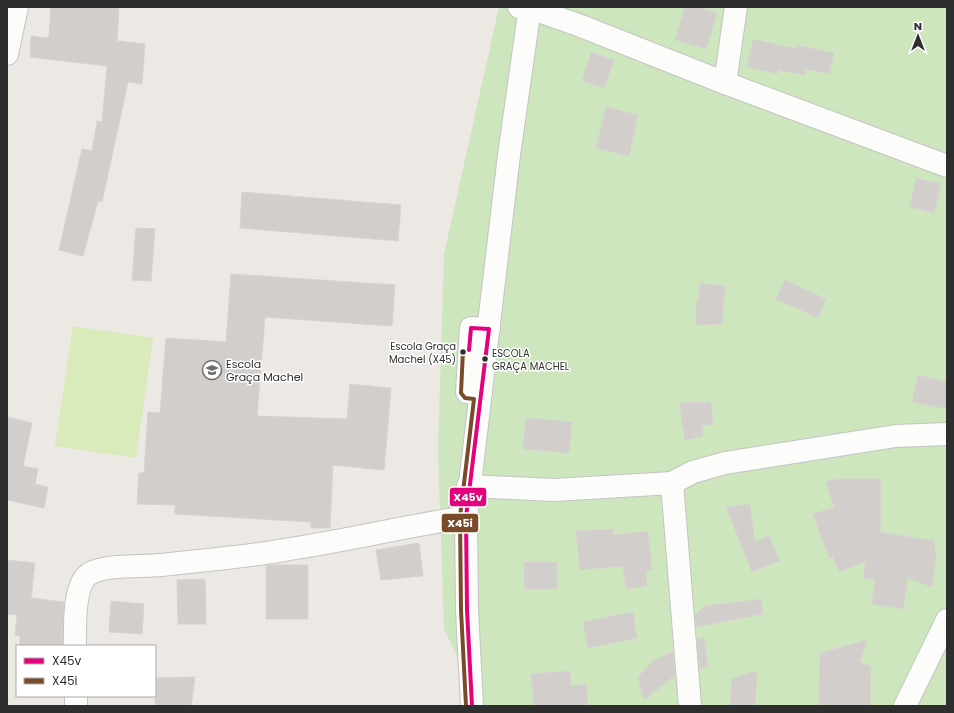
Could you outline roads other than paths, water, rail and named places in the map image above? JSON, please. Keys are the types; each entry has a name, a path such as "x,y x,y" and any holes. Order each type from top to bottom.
{"street":[{"path":"7,54 17,7"},
{"path":"472,706 467,610 466,517 468,486 489,329 526,7 581,26 725,83 947,166"},
{"path":"725,83 736,7"},
{"path":"468,486 554,490 672,483 694,472 725,463 896,436 947,434"},
{"path":"672,483 690,706"},
{"path":"75,645 74,625 80,585 89,574 112,567 152,566 290,550 401,527 466,517"},
{"path":"905,706 947,620"}],"place":[{"name":"Escola Graça Machel (X45)","path":"463,352"},
{"name":"ESCOLA GRAÇA MACHEL","path":"485,359"},
{"name":"Escola Graça Machel","path":"212,370"}]}
